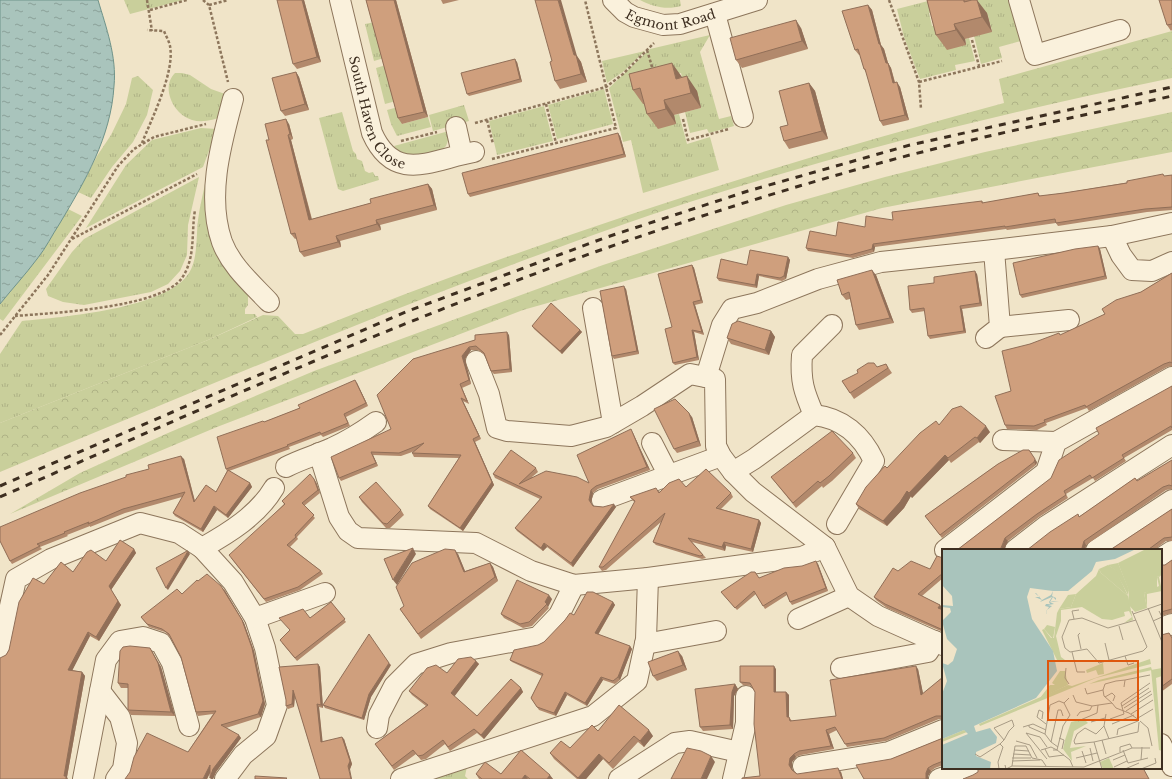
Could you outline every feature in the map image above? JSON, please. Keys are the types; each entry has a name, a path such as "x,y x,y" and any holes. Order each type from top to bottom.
{"street":[{"name":"South Haven Close","path":"340,0 372,133 378,146 391,159 404,164 425,164 468,153"},
{"name":"Egmont Road","path":"613,0 625,12 634,17 656,23 673,24 680,24 757,0"},
{"path":"1019,0 1035,54 1120,30"},
{"path":"715,14 737,123"},
{"path":"233,99 221,144 216,172 217,222 222,243 238,270 269,302"},
{"path":"456,127 468,153"},
{"path":"706,377 722,325 732,309 757,303 818,279 881,262 1112,236 1172,224"},
{"path":"1112,236 1121,255 1132,270 1152,271 1172,262"},
{"path":"994,250 993,332 1069,320"},
{"path":"593,308 613,423"},
{"path":"814,415 800,376 802,356 832,325"},
{"path":"476,361 489,394 497,428 507,431 571,436 606,427 642,406 690,374 715,379 716,446 721,456 733,472 753,492 825,546 849,596 878,616 939,643 928,652 841,668"},
{"path":"1003,440 1056,442 1172,377"},
{"path":"733,472 754,459 814,415 829,416 851,429 867,445 874,461 837,524"},
{"path":"286,467 360,434 376,422"},
{"path":"946,549 1046,472 1056,442"},
{"path":"652,443 669,476"},
{"path":"1016,549 1046,526 1172,445"},
{"path":"319,453 339,517 348,532 358,538 476,543 531,571 574,585 648,578 802,557 825,546"},
{"path":"602,500 721,456"},
{"path":"202,548 220,538 254,513 267,500 274,488"},
{"path":"1098,549 1172,500"},
{"path":"0,650 16,579 51,559 140,523 179,533 202,548 233,582 255,618 265,648 276,705 266,736 244,754 226,779"},
{"path":"1162,557 1172,551"},
{"path":"402,779 593,716 637,681 645,644 648,578"},
{"path":"377,728 379,715 394,686 416,664 451,653 538,637 559,615 574,585"},
{"path":"255,618 325,594"},
{"path":"798,619 849,596"},
{"path":"1162,628 1172,624"},
{"path":"645,644 716,631"},
{"path":"83,779 106,660 120,641 143,637 161,643 172,663 188,726"},
{"path":"100,691 120,717 127,743 123,769 116,779"},
{"path":"734,779 738,752 746,723 746,696"},
{"path":"803,766 889,752 942,730"},
{"path":"620,779 675,743 690,741 738,752"},
{"path":"939,779 968,769"}],"path":[{"path":"147,0 150,10 152,30"},
{"path":"150,10 187,0"},
{"path":"203,0 209,5 233,99"},
{"path":"209,5 228,0"},
{"path":"468,153 489,159 496,158 616,128 585,0"},
{"path":"889,0 919,82 921,109"},
{"path":"378,146 488,120 606,87 623,74 673,24"},
{"path":"142,144 162,92 169,69 170,46 164,31 147,30"},
{"path":"972,40 979,66"},
{"path":"647,50 654,73"},
{"path":"919,82 1002,61"},
{"path":"546,104 556,143"},
{"path":"683,119 688,140 737,123"},
{"path":"488,120 496,158"},
{"path":"0,335 48,275 118,166 134,149 154,137 210,123"},
{"path":"72,239 200,172"},
{"path":"14,316 94,309 161,294 181,279 188,265 193,247 192,223 196,203"}],"green space":[{"path":"124,0 183,0 130,14"},
{"path":"640,0 680,0 681,6 671,8 660,7"},
{"path":"932,0 958,5 929,13 932,26 940,24 966,44 965,39 969,38 975,61 955,65 956,70 920,79 904,37 897,9"},
{"path":"970,0 1010,0 1021,41 999,47 1002,58 981,64 974,36 992,31 987,13 974,16"},
{"path":"375,22 384,58 374,61 365,24"},
{"path":"1172,31 1172,78 1031,109 890,144 751,183 613,228 458,285 382,315 0,472 0,423 208,340 263,315 278,316 295,334 303,334 475,268 650,208 826,153 1004,103 999,79"},
{"path":"710,35 700,52 719,119 731,116 734,126 709,133 707,129 690,133 685,112 701,108 686,93 681,73 668,76 651,102 674,115 679,114 687,144 710,137 719,170 643,193 631,140 623,142 609,88 650,49"},
{"path":"645,51 624,71 607,83 602,61"},
{"path":"386,65 396,101 385,104 376,68"},
{"path":"175,73 190,75 211,89 225,94 227,99 223,116 212,120 200,121 192,120 180,113 171,100 169,93 171,79"},
{"path":"138,76 153,90 147,115 133,142 112,167 91,198 78,192 97,156 111,135 126,104 132,78"},
{"path":"604,89 613,124 557,139 548,105"},
{"path":"464,105 469,121 433,131 429,115"},
{"path":"544,106 553,141 497,155 489,121"},
{"path":"398,107 402,124 428,117 431,127 397,136 391,124 387,110"},
{"path":"342,112 353,151 356,154 357,159 362,161 365,171 369,173 373,172 375,176 378,176 379,180 343,191 338,189 319,118"},
{"path":"1172,112 1172,152 882,208 523,310 217,427 10,514 80,473 168,433 314,371 603,265 786,205 885,177 985,152"},
{"path":"201,128 217,129 203,167 86,228 126,165 152,140"},
{"path":"449,131 449,138 446,146 442,150 428,154 412,155 398,150 394,146"},
{"path":"207,175 211,219 248,296 248,305 245,309 245,314 255,314 257,317 208,340 0,423 0,354 22,321 86,314 137,303 159,295 177,285 189,273 194,261 197,226"},
{"path":"199,177 188,225 187,255 180,271 168,284 151,292 84,305 63,302 48,296 46,289 72,252 84,239"},
{"path":"68,209 82,216 3,321 0,319 0,304 38,258"},
{"path":"468,762 465,776 468,779 416,779"}],"water":[{"path":"0,0 98,0 110,42 115,75 112,105 108,123 87,175 43,250 28,271 0,304"}],"building":[{"path":"277,0 302,0 317,57 293,64"},
{"path":"366,0 394,0 424,112 398,118"},
{"path":"535,0 558,0 581,74 555,81 550,62 552,61"},
{"path":"927,0 964,0 964,2 977,0 982,17 954,24 956,30 936,35"},
{"path":"1159,0 1172,0 1172,24 1167,25"},
{"path":"868,5 879,44 886,63 888,63 893,83 897,82 905,115 880,121 865,69 858,49 855,50 842,11"},
{"path":"796,20 802,41 736,60 730,38"},
{"path":"515,59 520,79 467,94 461,73"},
{"path":"672,63 676,79 687,76 691,93 664,100 666,109 647,114 640,88 633,90 629,74"},
{"path":"296,72 305,104 281,111 272,78"},
{"path":"809,83 822,131 784,141 780,127 788,125 779,91"},
{"path":"286,119 290,134 288,135 309,220 371,203 370,199 428,184 434,205 376,220 377,224 336,236 338,242 300,252 295,233 291,234 266,140 269,140 265,124"},
{"path":"618,133 624,154 468,194 462,173"},
{"path":"1163,174 1164,176 1172,175 1172,207 1145,209 1056,223 1055,219 873,244 872,249 850,255 806,248 810,231 836,236 838,222 865,227 866,216 893,220 892,212 982,201 982,203 1038,193 1039,196 1064,193 1127,183 1127,181"},
{"path":"1098,246 1105,276 1020,295 1013,263 1075,249"},
{"path":"750,250 788,257 784,276 780,278 757,274 755,285 717,278 721,259 747,265"},
{"path":"692,265 701,300 693,302 702,332 692,330 697,357 673,363 665,329 672,327 658,274"},
{"path":"872,270 890,318 856,325 849,292 842,295 837,280"},
{"path":"975,271 980,303 960,306 964,331 928,336 924,308 910,310 908,286 934,283 934,277"},
{"path":"1172,273 1172,363 1170,362 1164,364 1086,407 1085,405 1044,420 1045,422 1034,426 1005,425 995,396 1011,391 1002,351 1030,344 1059,333 1060,335 1105,314 1102,309 1116,300 1141,292"},
{"path":"624,286 637,351 612,356 600,291"},
{"path":"551,303 580,330 560,351 532,326"},
{"path":"738,321 771,331 765,350 727,338 732,324"},
{"path":"507,332 510,369 491,371 484,353 476,346 469,347 462,356 469,380 460,384 467,401 461,398 479,436 473,439 492,482 460,528 428,506 461,455 412,453 424,443 399,453 371,452 376,463 339,478 331,457 391,429 377,395 413,359 475,340 475,335"},
{"path":"868,363 874,363 877,367 886,364 888,368 850,393 842,381 858,373 857,370"},
{"path":"355,380 366,403 344,414 348,423 321,434 320,432 287,445 288,446 226,469 217,437 263,421 264,422 300,408 298,405"},
{"path":"1172,386 1172,428 1171,426 1122,455 1124,458 1092,478 1090,475 1064,491 1066,495 1005,538 1002,549 958,549 1051,478 1059,460 1099,434 1096,428"},
{"path":"675,399 689,413 698,441 674,449 654,409"},
{"path":"961,406 986,426 977,438 975,437 948,458 945,455 909,493 907,491 900,502 883,521 856,504 866,487 885,466 887,468 920,433 936,421 939,425 952,409"},
{"path":"631,429 647,467 596,486 591,490 589,500 593,506 603,507 614,504 571,563 544,543 541,548 515,528 542,497 493,474 511,450 536,468 519,484 546,471 577,477 589,483 577,455"},
{"path":"832,431 853,453 829,476 820,483 818,481 793,503 771,477"},
{"path":"1023,450 1029,450 1035,459 1034,462 940,535 925,516 998,464"},
{"path":"181,456 194,502 206,485 216,492 228,470 250,483 226,515 214,506 201,529 173,513 185,492 123,509 88,524 89,522 37,544 40,546 10,561 0,541 0,527 80,493 126,477 126,475 149,469 148,465"},
{"path":"1172,460 1172,486 1169,485 1163,487 1084,541 1082,549 1028,549 1050,532 1078,514 1079,517 1135,478 1137,481"},
{"path":"706,469 731,493 716,508 759,520 751,549 724,542 722,547 688,538 703,555 700,556 653,542 665,513 603,567 599,567 635,501 630,497 656,488 659,493 669,483 679,479 686,487"},
{"path":"310,474 314,479 318,490 302,503 314,515 295,535 296,537 287,545 321,571 298,587 264,599 229,555 285,504 282,501"},
{"path":"376,482 401,510 387,524 383,523 359,497"},
{"path":"1172,509 1172,537 1164,538 1149,549 1112,549"},
{"path":"120,540 134,549 109,586 118,601 96,637 88,632 68,670 82,672 64,776 66,776 66,779 0,779 0,658 6,655 9,650 19,602 33,578 44,584 61,562 73,572 87,552 91,550 106,561"},
{"path":"413,548 393,580 384,559"},
{"path":"445,549 455,550 464,572 490,563 495,577 418,634 400,609 404,606 396,587 412,563"},
{"path":"188,551 166,588 156,568"},
{"path":"937,556 942,558 942,574 918,594 940,605 938,608 942,610 942,630 885,604 874,597 893,568 898,571 911,561 930,569"},
{"path":"1172,560 1172,609 1162,612 1162,565 1165,565"},
{"path":"816,561 826,588 790,602 786,592 763,606 754,591 735,608 721,592 751,572 755,572 759,578 784,568 802,566"},
{"path":"207,574 221,586 242,620 252,648 263,701 258,714 221,725 239,735 213,769 210,778 210,765 203,779 125,779 130,772 134,757 147,733 188,752 216,711 196,712 181,657 169,634 162,629 147,624 141,617 177,589 182,594 197,580 198,581"},
{"path":"517,580 549,595 545,602 547,604 529,622 520,624 501,614"},
{"path":"587,592 593,592 613,602 595,633 630,646 618,677 613,681 601,677 585,703 565,692 554,713 537,707 531,698 543,674 510,660 514,650 538,645 544,642 570,613 574,615"},
{"path":"331,602 345,619 295,658 280,640 290,630 279,618 303,609 310,618"},
{"path":"1169,633 1172,638 1172,679 1162,686 1162,635"},
{"path":"369,634 389,663 369,694 362,718 323,705"},
{"path":"130,646 150,648 158,663 171,712 128,710 128,684 118,683 120,651 123,647"},
{"path":"678,651 683,665 653,676 648,662"},
{"path":"471,657 476,661 451,693 477,716 511,679 521,688 481,735 474,729 448,747 443,740 423,755 418,756 413,750 392,766 375,744 428,705 409,691 427,668 436,665 447,673 458,659"},
{"path":"318,664 321,705 317,704 321,742 342,737 350,761 348,766 351,779 320,779 293,690 292,704 286,706 279,667"},
{"path":"740,666 774,666 774,692 786,692 787,717 789,717 790,721 836,716 830,680 916,666 921,695 942,678 942,716 936,716 884,738 845,744 835,727 826,730 831,746 799,751 790,758 789,765 797,774 838,768 842,779 742,779 760,776 754,724 755,692 750,683 740,682"},
{"path":"735,684 732,692 730,725 700,727 695,689"},
{"path":"619,705 649,730 640,741 634,736 609,763 599,754 578,778 550,753 561,741 570,748 592,725 598,731"},
{"path":"942,738 942,761 928,768 926,779 864,779 856,765 891,759"},
{"path":"687,748 701,751 711,756 701,779 671,779"},
{"path":"521,750 550,775 547,779 530,779 525,775 522,779 482,779 476,774 485,762 501,774"},
{"path":"978,769 1144,769 1149,779 963,779 978,772"},
{"path":"255,776 287,778 255,779"}],"railway":[{"path":"0,486 408,311 607,237 748,191 910,145 1172,87"},
{"path":"0,497 326,356 409,322 575,259 659,230 847,172 910,155 1172,96"}]}
